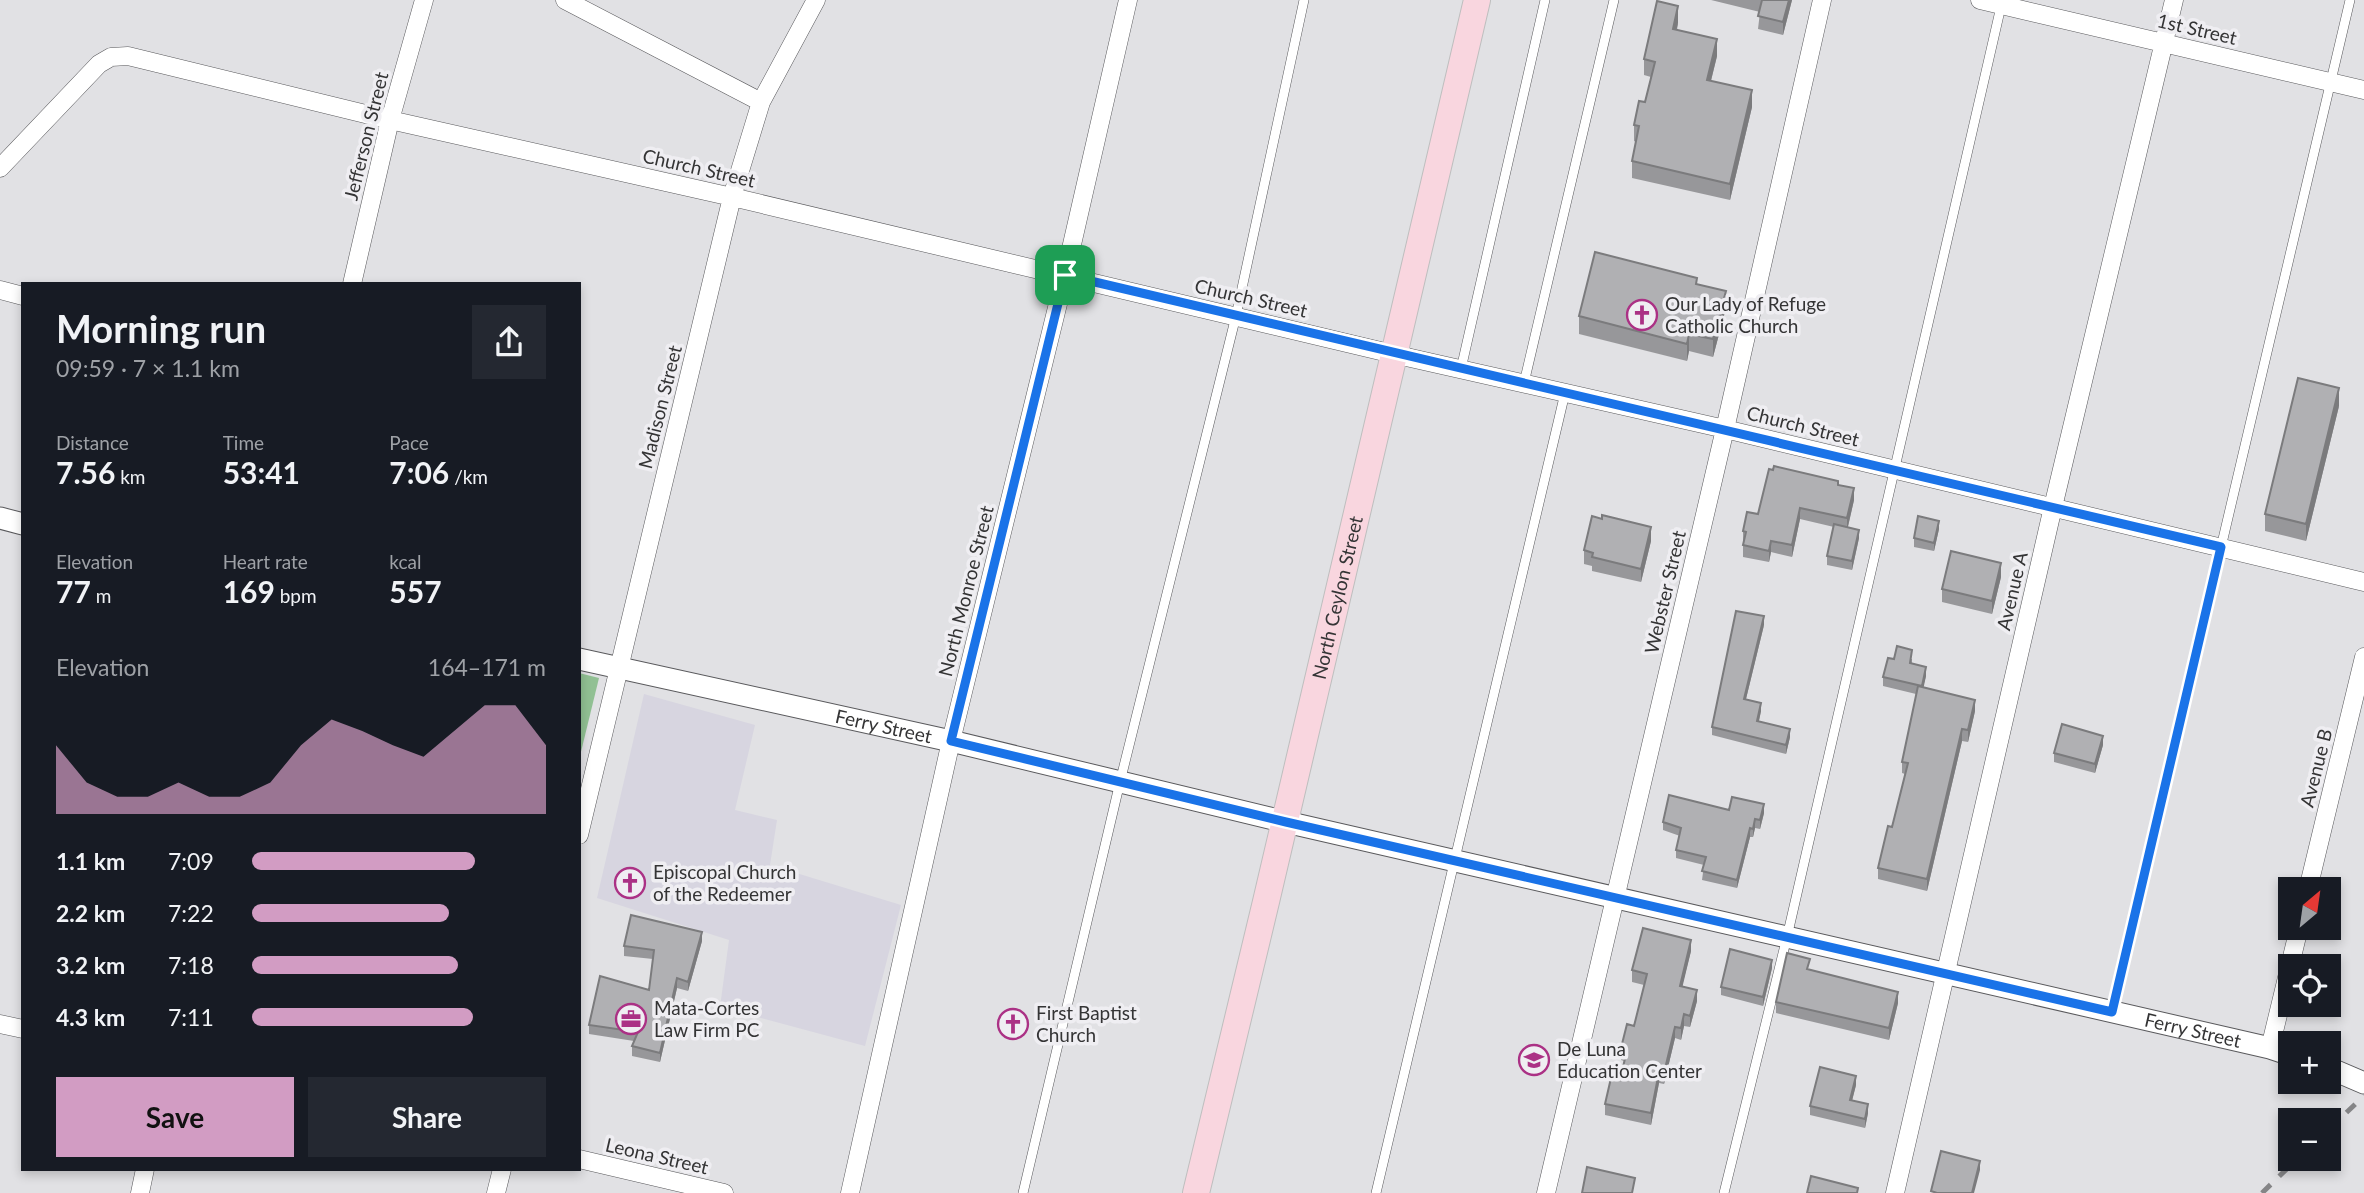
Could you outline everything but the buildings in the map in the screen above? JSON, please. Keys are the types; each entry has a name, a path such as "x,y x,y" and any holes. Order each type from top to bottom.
{"main road":[{"name":"North Ceylon Street","path":"1196,1193 1286,822 1477,0"}],"street":[{"name":"Jefferson Street","path":"352,282 390,120 424,0"},
{"path":"565,0 761,102"},
{"name":"Madison Street","path":"581,826 733,197 761,102 816,0"},
{"name":"North Monroe Street","path":"850,1193 951,741 1065,275 1128,0"},
{"name":"Webster Street","path":"1546,1193 1725,429 1822,0"},
{"name":"1st Street","path":"1980,0 2364,90"},
{"name":"Avenue A","path":"1895,1193 2053,507 2174,0"},
{"name":"Church Street","path":"0,168 99,64 111,57 128,56 390,120 733,197 1393,354 1725,429 2364,582"},
{"path":"0,290 21,295"},
{"path":"0,518 21,523"},
{"name":"Avenue B","path":"2311,877 2364,657"},
{"name":"Ferry Street","path":"581,659 951,741 1286,822 2278,1051"},
{"path":"2270,1048 2296,940"},
{"path":"0,1024 21,1029"},
{"path":"2341,1073 2364,1083"},
{"name":"Leona Street","path":"581,1159 724,1193"},
{"path":"140,1193 145,1171"},
{"path":"496,1193 502,1171"}],"lane":[{"path":"1023,1193 1120,782 1236,316 1304,0"},
{"path":"1461,369 1545,0"},
{"path":"1524,383 1614,0"},
{"path":"2112,1012 2350,0"},
{"path":"1724,1193 1787,937 2002,3"},
{"path":"1376,1193 1565,393"}],"shaded area":[{"path":"644,694 755,725 735,810 777,820 770,865 901,905 865,1046 720,1007 729,940 597,898"}],"green space":[{"path":"581,674 599,678 581,752"}],"railway":[{"path":"2341,1118 2364,1096"},
{"path":"2262,1193 2285,1171"}],"place":[{"name":"Our Lady of Refuge Catholic Church","path":"1642,315"},
{"name":"Episcopal Church of the Redeemer","path":"630,883"},
{"name":"Mata-Cortes Law Firm PC","path":"631,1019"},
{"name":"First Baptist Church","path":"1013,1024"},
{"name":"De Luna Education Center","path":"1534,1060"}],"route":[{"path":"1065,275 2221,547 2112,1012 1286,822 951,741 1065,275"}]}
